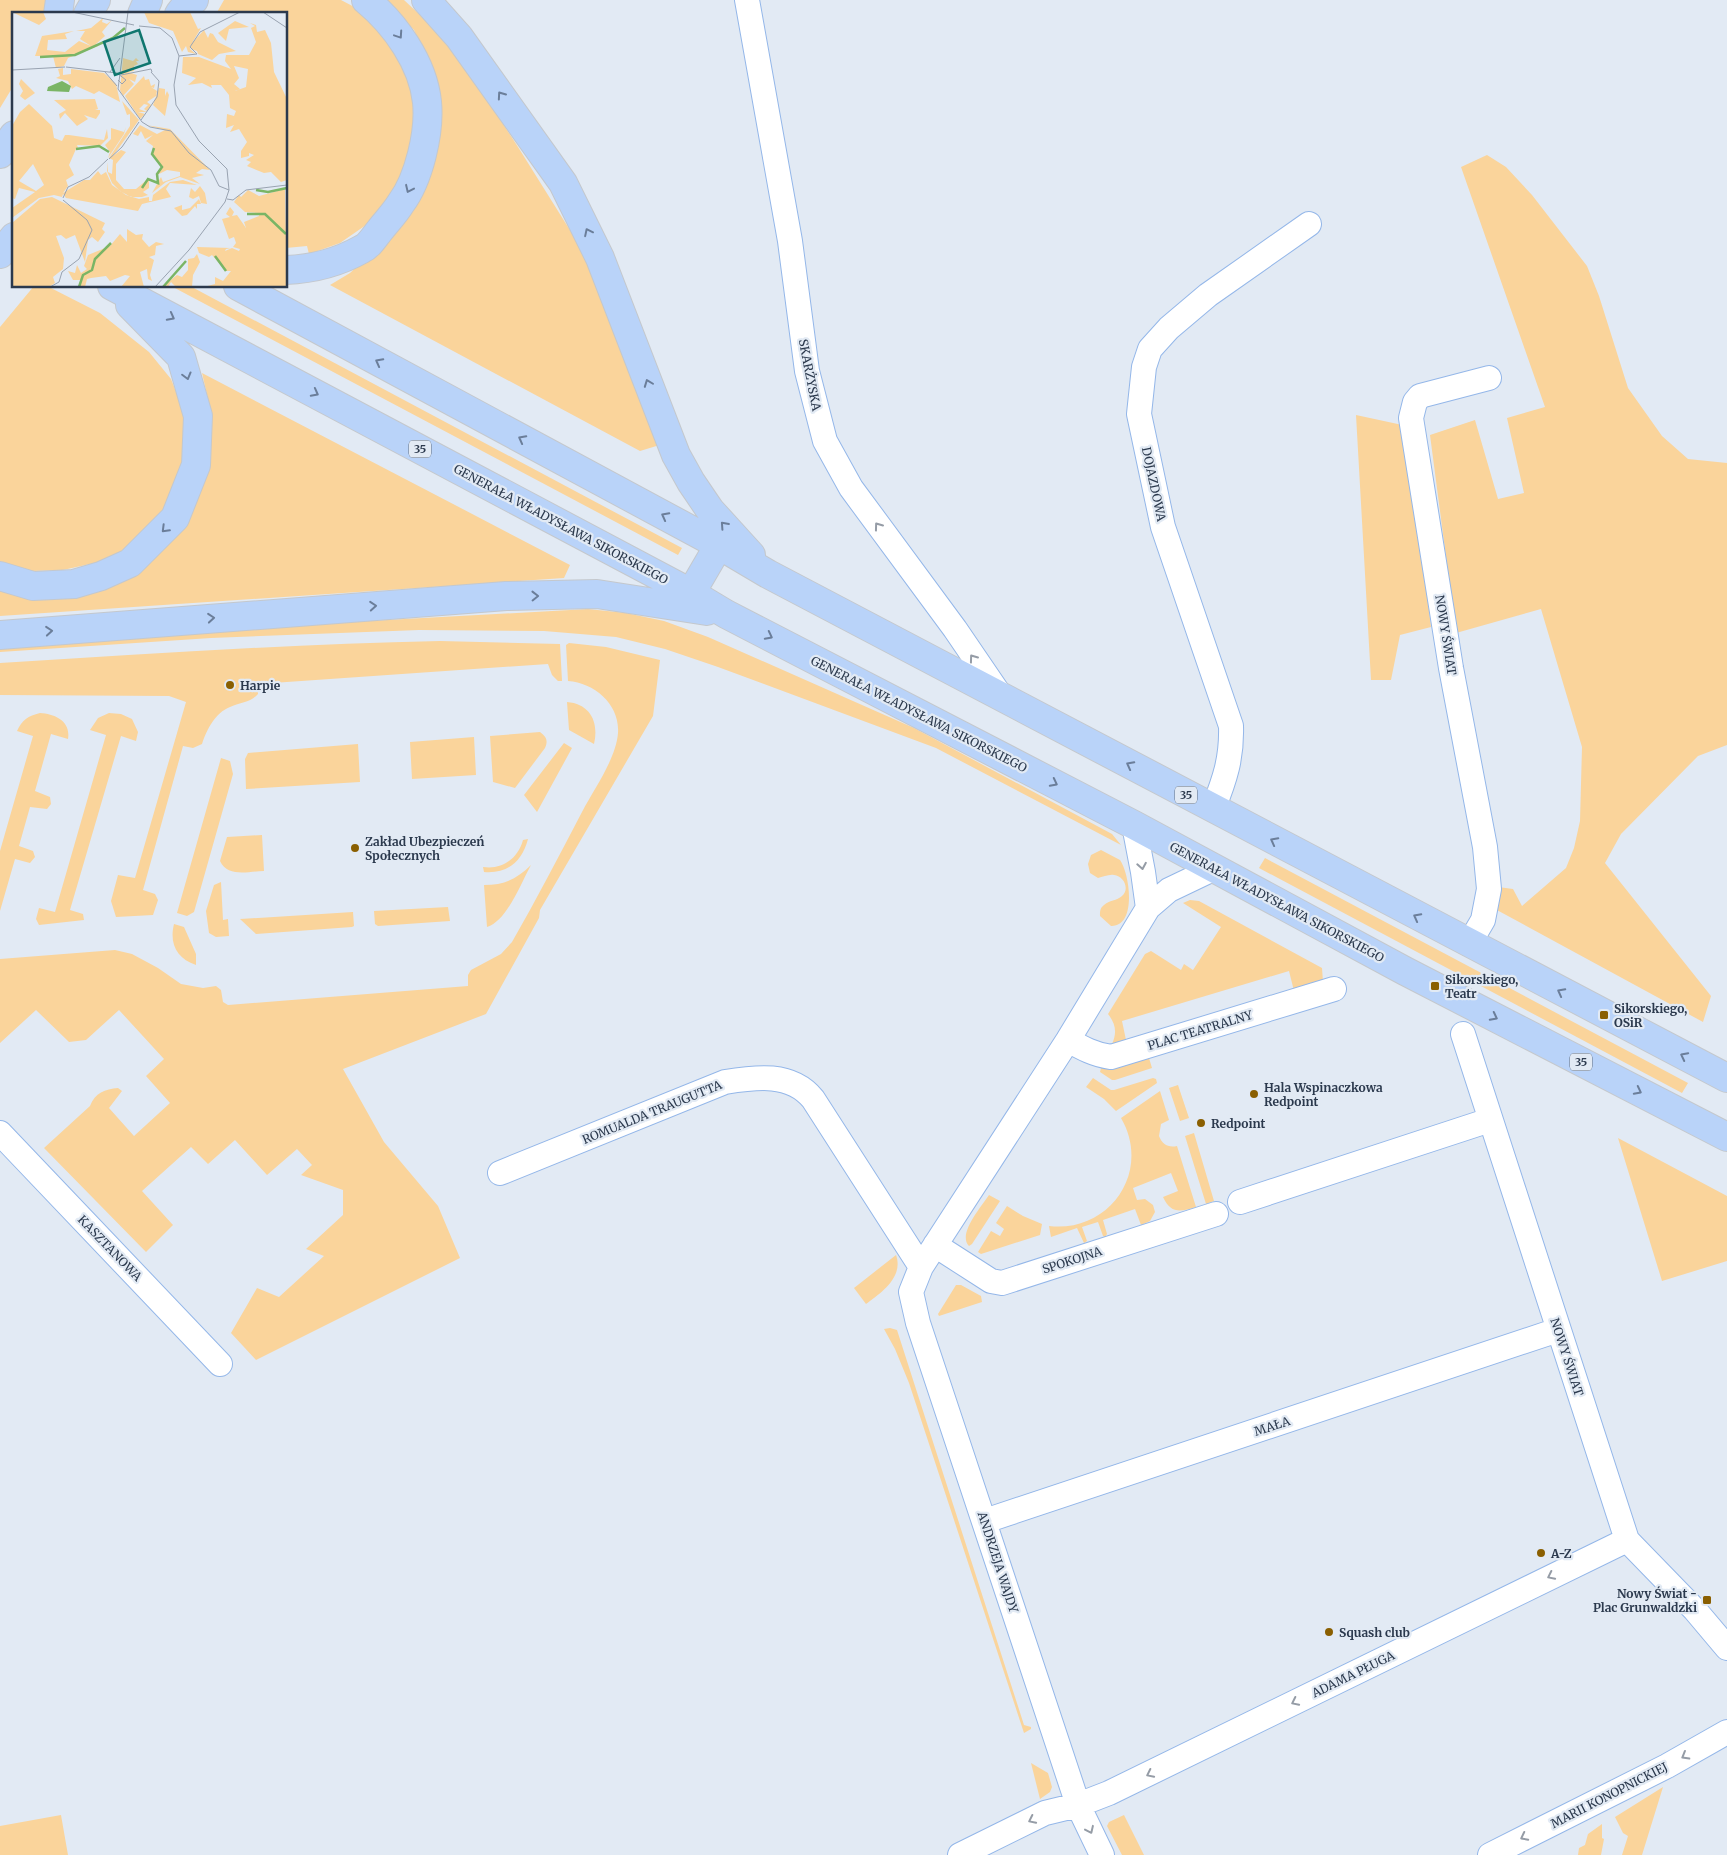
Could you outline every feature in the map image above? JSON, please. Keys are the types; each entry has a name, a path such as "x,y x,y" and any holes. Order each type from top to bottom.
{"main road":[{"path":"89,12 96,0"},
{"path":"143,12 148,0"},
{"path":"181,12 186,5 194,0"},
{"path":"288,270 307,269 325,265 364,249 402,202 415,175 423,148 427,102 423,84 406,44 392,24 366,0"},
{"path":"426,0 459,37 563,183 600,258 676,455 710,510 768,574"},
{"path":"0,154 12,138"},
{"path":"0,159 12,166"},
{"path":"0,226 12,234"},
{"path":"0,254 12,238"},
{"path":"0,576 33,586 74,584 101,576 130,563 175,518 196,464 198,416 182,357 114,288"},
{"name":"GENERAŁA WŁADYSŁAWA SIKORSKIEGO","path":"116,288 726,614 1134,825 1405,971 1727,1137"},
{"name":"35","path":"242,288 719,545 768,574 1727,1078"},
{"path":"691,594 719,545"},
{"path":"0,635 506,596 597,594 726,614"}],"street":[{"name":"SKARŻYSKA","path":"747,0 790,241 807,371 825,441 851,488 955,629 1002,698"},
{"name":"DOJAZDOWA","path":"1213,809 1224,783 1232,749 1230,726 1163,527 1139,414 1144,367 1150,350 1169,328 1208,295 1309,224"},
{"name":"NOWY ŚWIAT","path":"1470,944 1483,920 1489,888 1485,846 1452,668 1411,418 1415,402 1420,396 1489,378"},
{"path":"1134,825 1148,908"},
{"path":"921,1267 1068,1040 1148,908 1170,890 1215,868"},
{"name":"PLAC TEATRALNY","path":"1068,1040 1094,1054 1111,1057 1334,989"},
{"name":"NOWY ŚWIAT","path":"1463,1034 1627,1540 1695,1610 1727,1648"},
{"name":"ROMUALDA TRAUGUTTA","path":"500,1173 725,1082 753,1078 782,1080 807,1091 814,1099 921,1267"},
{"path":"1240,1202 1490,1120"},
{"name":"KASZTANOWA","path":"0,1133 220,1364"},
{"name":"SPOKOJNA","path":"936,1244 991,1281 1002,1283 1216,1214"},
{"name":"ANDRZEJA WAJDY","path":"921,1267 911,1292 918,1323 1078,1805 1102,1855"},
{"name":"MAŁA","path":"985,1522 1558,1330"},
{"name":"ADAMA PŁUGA","path":"960,1855 1045,1813 1078,1805 1109,1793 1627,1540"},
{"name":"MARII KONOPNICKIEJ","path":"1490,1855 1667,1766 1727,1732"}],"shaded area":[{"path":"0,0 50,0 47,12 12,12 12,88 0,108"},
{"path":"224,0 341,0 360,10 399,54 410,82 415,116 414,149 389,202 366,225 340,243 309,254 307,246 288,248 288,12 217,12"},
{"path":"384,0 404,0 452,45 518,147 588,259 663,444 640,451 330,285 350,273 403,224 425,188 438,150 441,105 431,68 414,30"},
{"path":"1487,155 1506,167 1532,195 1587,266 1599,296 1628,388 1662,436 1688,459 1727,463 1727,745 1698,756 1621,834 1605,863 1711,996 1703,1022 1495,909 1498,887 1513,889 1522,906 1566,868 1574,848 1580,821 1582,747 1541,609 1456,633 1430,435 1475,420 1498,499 1524,493 1507,418 1545,407 1461,167"},
{"path":"32,288 51,288 100,313 149,352 171,379 186,417 188,451 171,503 127,550 99,562 63,570 31,571 0,561 0,327"},
{"path":"175,288 194,288 682,548 678,555"},
{"path":"202,373 570,565 564,578 0,616 0,588 21,593 180,530 197,500 207,469 212,435 208,399"},
{"path":"1356,415 1407,426 1431,627 1400,635 1391,680 1371,680"},
{"path":"588,609 626,613 664,621 708,637 914,728 1112,834 1121,845 936,748 718,667 665,649 616,637 544,631 419,630 211,638 0,652 0,643"},
{"path":"440,641 560,644 562,681 558,681 552,675 548,664 258,684 258,694 255,697 249,701 234,705 216,717 209,727 202,744 193,748 183,746 143,890 155,894 158,900 153,915 116,917 111,901 118,875 135,878 186,702 169,696 0,695 0,663 275,647"},
{"path":"569,643 606,647 660,660 653,716 540,910 539,918 486,1014 343,1069 384,1142 438,1206 460,1258 256,1360 231,1333 257,1288 279,1297 324,1256 306,1249 343,1215 343,1190 301,1175 312,1165 297,1149 267,1175 235,1140 208,1164 191,1147 142,1191 173,1225 146,1252 44,1148 90,1106 98,1095 118,1088 122,1091 109,1108 134,1136 170,1103 146,1076 164,1059 119,1010 86,1040 69,1042 36,1010 0,1043 0,959 115,950 132,954 158,968 181,984 203,988 216,986 221,990 223,1002 228,1005 468,986 468,975 471,970 501,954 512,942 604,774 616,743 618,723 615,713 604,697 587,686 568,681 566,645"},
{"path":"567,702 582,706 591,716 595,729 594,744 569,730"},
{"path":"40,713 51,715 61,720 67,727 68,739 51,734 35,791 50,797 51,804 47,809 30,807 19,846 33,851 35,857 30,863 15,859 0,911 0,851 33,736 17,731 26,719"},
{"path":"109,713 121,714 132,719 138,732 136,741 121,736 70,910 83,914 84,920 39,925 36,919 39,908 55,912 106,735 90,730 98,718"},
{"path":"540,732 546,739 545,748 515,788 493,782 490,736"},
{"path":"474,737 476,775 412,779 410,742"},
{"path":"564,743 572,748 537,812 524,795"},
{"path":"358,744 360,782 246,789 245,759 248,753"},
{"path":"221,758 230,761 233,774 194,912 187,916 177,913"},
{"path":"262,835 264,871 233,872 228,870 220,861 227,837"},
{"path":"528,839 522,854 512,865 500,871 484,872 483,867 497,867 509,861 521,846 523,840"},
{"path":"1101,850 1120,860 1124,867 1128,887 1129,899 1125,918 1119,924 1111,926 1100,916 1100,910 1106,903 1122,896 1126,887 1123,880 1118,876 1110,875 1098,878 1090,873 1088,864 1091,855"},
{"path":"1265,858 1688,1083 1682,1093 1259,868"},
{"path":"531,865 507,909 501,917 487,927 484,885 498,884 510,880 521,874"},
{"path":"221,882 223,920 228,919 229,936 216,937 209,933 206,911 214,885"},
{"path":"1190,900 1199,901 1322,968 1323,982 1294,991 1289,971 1122,1021 1126,1040 1112,1044 1115,1029 1113,1021 1108,1014 1145,954 1151,951 1181,970 1184,964 1193,970 1221,927 1183,903"},
{"path":"448,907 450,921 378,926 375,924 374,911"},
{"path":"353,912 354,926 352,927 256,934 240,919"},
{"path":"174,924 184,927 196,954 196,965 184,959 176,950 173,938"},
{"path":"1149,1058 1152,1068 1115,1080 1100,1072 1101,1068 1112,1069"},
{"path":"1093,1078 1111,1090 1153,1078 1156,1079 1157,1083 1116,1111 1104,1099 1086,1087"},
{"path":"1178,1085 1189,1118 1180,1121 1169,1088"},
{"path":"1160,1091 1169,1120 1161,1124 1159,1136 1166,1145 1177,1146 1196,1207 1181,1211 1173,1209 1166,1203 1163,1197 1178,1191 1171,1173 1133,1188 1137,1200 1145,1199 1153,1205 1155,1212 1150,1221 1141,1225 1135,1209 1103,1220 1107,1234 1105,1237 1098,1222 1082,1227 1087,1241 1084,1243 1077,1228 1051,1237 1049,1226 1071,1226 1090,1220 1107,1209 1120,1194 1128,1177 1131,1158 1129,1138 1121,1118"},
{"path":"1194,1133 1214,1201 1206,1204 1185,1136"},
{"path":"1618,1138 1727,1196 1727,1261 1662,1281"},
{"path":"989,1195 1000,1201 969,1246 966,1241 968,1227"},
{"path":"1007,1206 1023,1216 1042,1224 1040,1235 981,1254 978,1252 991,1231 1000,1236 1004,1229 996,1223"},
{"path":"896,1255 897,1270 890,1284 866,1304 854,1288"},
{"path":"956,1285 961,1285 981,1296 982,1302 939,1316 938,1314"},
{"path":"884,1329 897,1330 1024,1725 1031,1727 1031,1729 1024,1733 909,1383 895,1349"},
{"path":"1031,1763 1048,1773 1052,1787 1050,1792 1040,1799"},
{"path":"1663,1787 1642,1855 1622,1855 1628,1836 1623,1833 1615,1817"},
{"path":"61,1815 68,1855 0,1855 0,1826"},
{"path":"1124,1815 1144,1855 1122,1855 1107,1826 1109,1822"},
{"path":"1602,1824 1602,1838 1604,1839 1601,1855 1578,1855 1579,1848 1585,1845 1588,1834"}],"place":[{"name":"Harpie","path":"230,685"},
{"name":"Zakład Ubezpieczeń Społecznych","path":"355,848"},
{"name":"Sikorskiego, Teatr","path":"1435,986"},
{"name":"Sikorskiego, OSiR","path":"1604,1015"},
{"name":"Hala Wspinaczkowa Redpoint","path":"1254,1094"},
{"name":"Redpoint","path":"1201,1123"},
{"name":"A-Z","path":"1541,1553"},
{"name":"Nowy Świat - Plac Grunwaldzki","path":"1707,1600"},
{"name":"Squash club","path":"1329,1632"}]}
